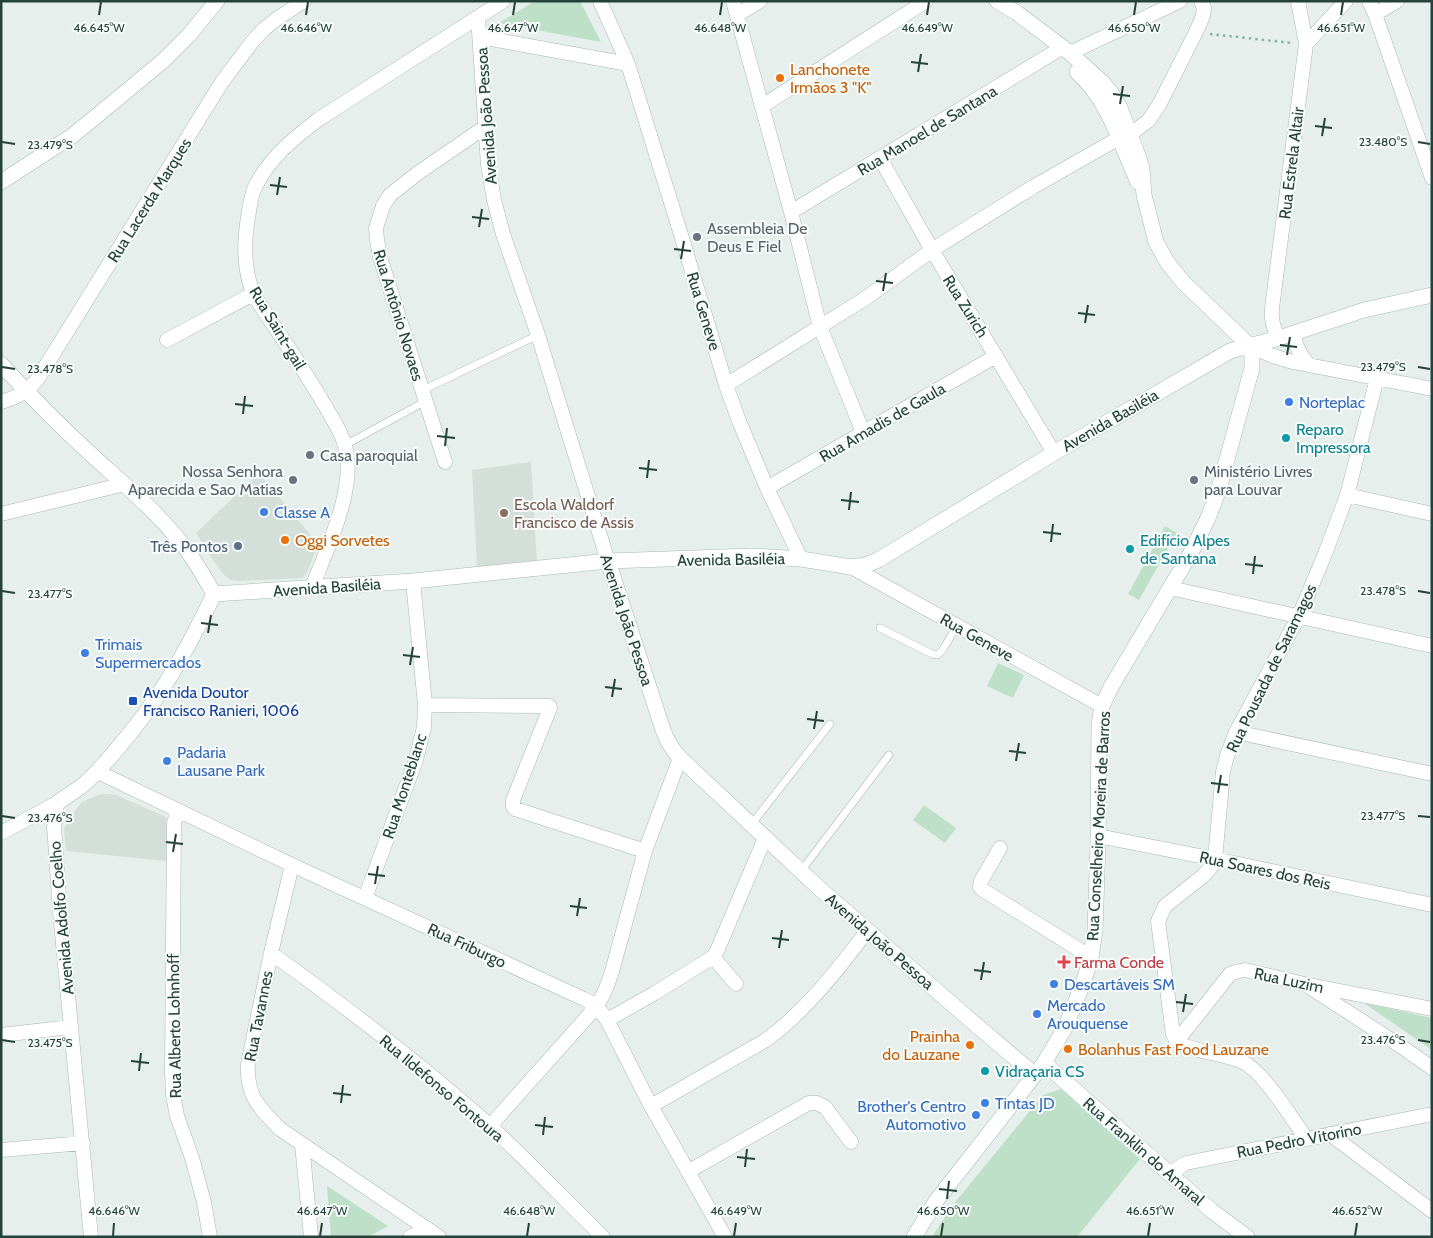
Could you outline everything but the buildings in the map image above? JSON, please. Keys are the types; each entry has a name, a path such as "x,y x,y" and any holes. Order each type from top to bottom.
{"street":[{"path":"1,182 72,136 116,100 170,54 189,35 217,1"},
{"name":"Rua Lacerda Marques","path":"1,402 16,398 27,392 44,371 222,82 252,42 264,29 304,1"},
{"name":"Rua Saint-gail","path":"312,587 336,525 346,490 348,472 345,445 314,388 253,294 246,266 244,241 255,188 277,154 319,119 502,1"},
{"name":"Rua Geneve","path":"600,1 628,64 726,385 767,488 801,559"},
{"path":"732,1 791,212 820,327 863,432"},
{"path":"736,15 760,1"},
{"path":"762,106 926,1"},
{"name":"Rua Manoel de Santana","path":"791,212 1063,51 1180,1"},
{"path":"726,385 866,298 932,250 1033,187 1136,130 1148,121 1159,105 1196,32 1203,16 1204,8 1201,1"},
{"name":"Rua Estrela Altair","path":"1279,338 1271,320 1272,308 1306,44 1298,1"},
{"path":"1306,44 1346,1"},
{"path":"1369,1 1432,178"},
{"path":"1375,14 1397,1"},
{"path":"997,2 1006,12 1063,51 1099,96 1124,136 1144,195 1156,242 1167,262 1182,282 1250,346 1273,356 1432,389"},
{"name":"Avenida João Pessoa","path":"478,17 488,165 494,200 608,561 668,743 680,758 765,838 961,1012 1040,1069"},
{"path":"480,37 628,64"},
{"name":"Rua Antônio Novaes","path":"445,462 380,257 376,240 376,228 383,206 390,195 418,173 485,127"},
{"name":"Rua Zurich","path":"880,158 932,250 1054,453"},
{"path":"167,340 253,294"},
{"name":"Avenida Basiléia","path":"214,594 413,581 608,561 752,556 801,559 851,567 866,565 878,560 1054,453 1230,351 1279,338 1364,310 1432,295"},
{"path":"1294,333 1298,353 1309,364"},
{"name":"Rua Conselheiro Moreira de Barros","path":"914,1237 936,1201 1040,1069 1065,1028 1084,981 1091,957 1095,930 1098,747 1102,706 1111,687 1192,551 1218,492 1252,368 1250,346"},
{"name":"Rua Amadis de Gaula","path":"767,488 996,356"},
{"path":"1,364 95,458 125,484 183,544 214,594 183,656 159,694 98,772 80,788 57,803 1,833"},
{"name":"Rua Pousada de Saramagos","path":"1216,859 1223,772 1227,756 1236,732 1298,616 1325,554 1346,495 1377,378"},
{"path":"1,514 125,484"},
{"path":"1346,495 1432,514"},
{"name":"Rua Geneve","path":"851,567 1102,706"},
{"name":"Rua Monteblanc","path":"365,898 418,754 424,727 425,705 413,581"},
{"path":"1170,588 1432,646"},
{"path":"425,705 549,706 550,708 512,806 515,809 645,851"},
{"path":"1236,732 1432,774"},
{"path":"490,1126 597,1006 604,993 611,975 645,851 680,758"},
{"name":"Rua Friburgo","path":"98,772 292,865 597,1006 607,1020 651,1106 725,1237"},
{"name":"Avenida Adolfo Coelho","path":"57,803 54,828 59,903 91,1237"},
{"name":"Rua Alberto Lohnhoff","path":"178,810 174,824 173,1095 177,1116 192,1158 204,1202 210,1237"},
{"path":"39,813 54,828"},
{"name":"Rua Soares dos Reis","path":"1098,836 1432,905"},
{"path":"607,1020 655,994 713,957 765,838"},
{"path":"1000,848 981,881 980,887 1091,957"},
{"path":"1216,859 1202,876 1165,906 1158,920 1173,1034 1177,1041 1182,1044 1231,1058 1251,1066 1262,1077 1306,1138"},
{"name":"Rua Tavannes","path":"292,865 271,953 248,1064 247,1078 251,1091 264,1112 280,1129 433,1233"},
{"path":"651,1106 766,1040 782,1028 806,1005 868,930"},
{"name":"Rua Ildefonso Fontoura","path":"271,953 323,990 460,1100 490,1126 603,1237"},
{"path":"713,957 736,984"},
{"name":"Rua Luzim","path":"1177,1041 1230,974 1245,970 1304,984 1432,1009"},
{"path":"1304,984 1406,1049 1432,1068"},
{"path":"1,1036 70,1028"},
{"name":"Rua Franklin do Amaral","path":"1040,1069 1212,1211 1247,1237"},
{"path":"688,1171 809,1103 817,1103 825,1107 852,1142"},
{"name":"Rua Pedro Vitorino","path":"1169,1174 1186,1163 1432,1114"},
{"path":"1330,1134 1432,1211"},
{"path":"1,1150 83,1143"},
{"path":"302,1144 311,1237"},
{"path":"410,1237 433,1233"}],"lane":[{"path":"345,445 424,396 538,335"},
{"path":"880,628 937,655 942,651 957,626"},
{"path":"751,824 830,724"},
{"path":"801,871 889,755"}],"path":[{"path":"1196,32 1306,44"}],"shaded area":[{"name":"Escola Waldorf Francisco de Assis","path":"531,462 537,563 477,567 472,470"},
{"name":"Três Pontos","path":"259,473 318,544 307,573 302,578 230,580 212,559 196,533"},
{"path":"101,794 116,795 166,818 166,861 66,851 64,829 72,815 82,802"}],"green space":[{"path":"535,1 580,1 601,42 499,23"},
{"path":"1165,526 1177,533 1139,600 1128,594"},
{"path":"998,663 1024,675 1013,698 987,686"},
{"path":"924,805 956,828 945,843 913,820"},
{"path":"1364,1003 1432,1018 1432,1050"},
{"path":"1061,1089 1140,1159 1077,1237 932,1237 952,1206 1043,1095"},
{"path":"327,1186 388,1226 368,1237 331,1237"}],"place":[{"name":"Lanchonete Irmãos 3 \"K\"","path":"780,78"},
{"name":"Assembleia De Deus E Fiel","path":"697,237"},
{"name":"Norteplac","path":"1289,402"},
{"name":"Reparo Impressora","path":"1286,438"},
{"name":"Casa paroquial","path":"310,455"},
{"name":"Nossa Senhora Aparecida e Sao Matias","path":"293,480"},
{"name":"Ministério Livres para Louvar","path":"1194,480"},
{"name":"Classe A","path":"264,512"},
{"name":"Escola Waldorf Francisco de Assis","path":"504,513"},
{"name":"Oggi Sorvetes","path":"285,540"},
{"name":"Três Pontos","path":"238,546"},
{"name":"Edifício Alpes de Santana","path":"1130,549"},
{"name":"Trimais Supermercados","path":"85,653"},
{"name":"Avenida Doutor Francisco Ranieri, 1006","path":"133,701"},
{"name":"Padaria Lausane Park","path":"167,761"},
{"name":"Farma Conde","path":"1064,962"},
{"name":"Descartáveis SM","path":"1054,984"},
{"name":"Mercado Arouquense","path":"1037,1014"},
{"name":"Prainha do Lauzane","path":"970,1045"},
{"name":"Bolanhus Fast Food Lauzane","path":"1068,1049"},
{"name":"Vidraçaria CS","path":"985,1071"},
{"name":"Tintas JD","path":"985,1103"},
{"name":"Brother's Centro Automotivo","path":"976,1115"}]}
